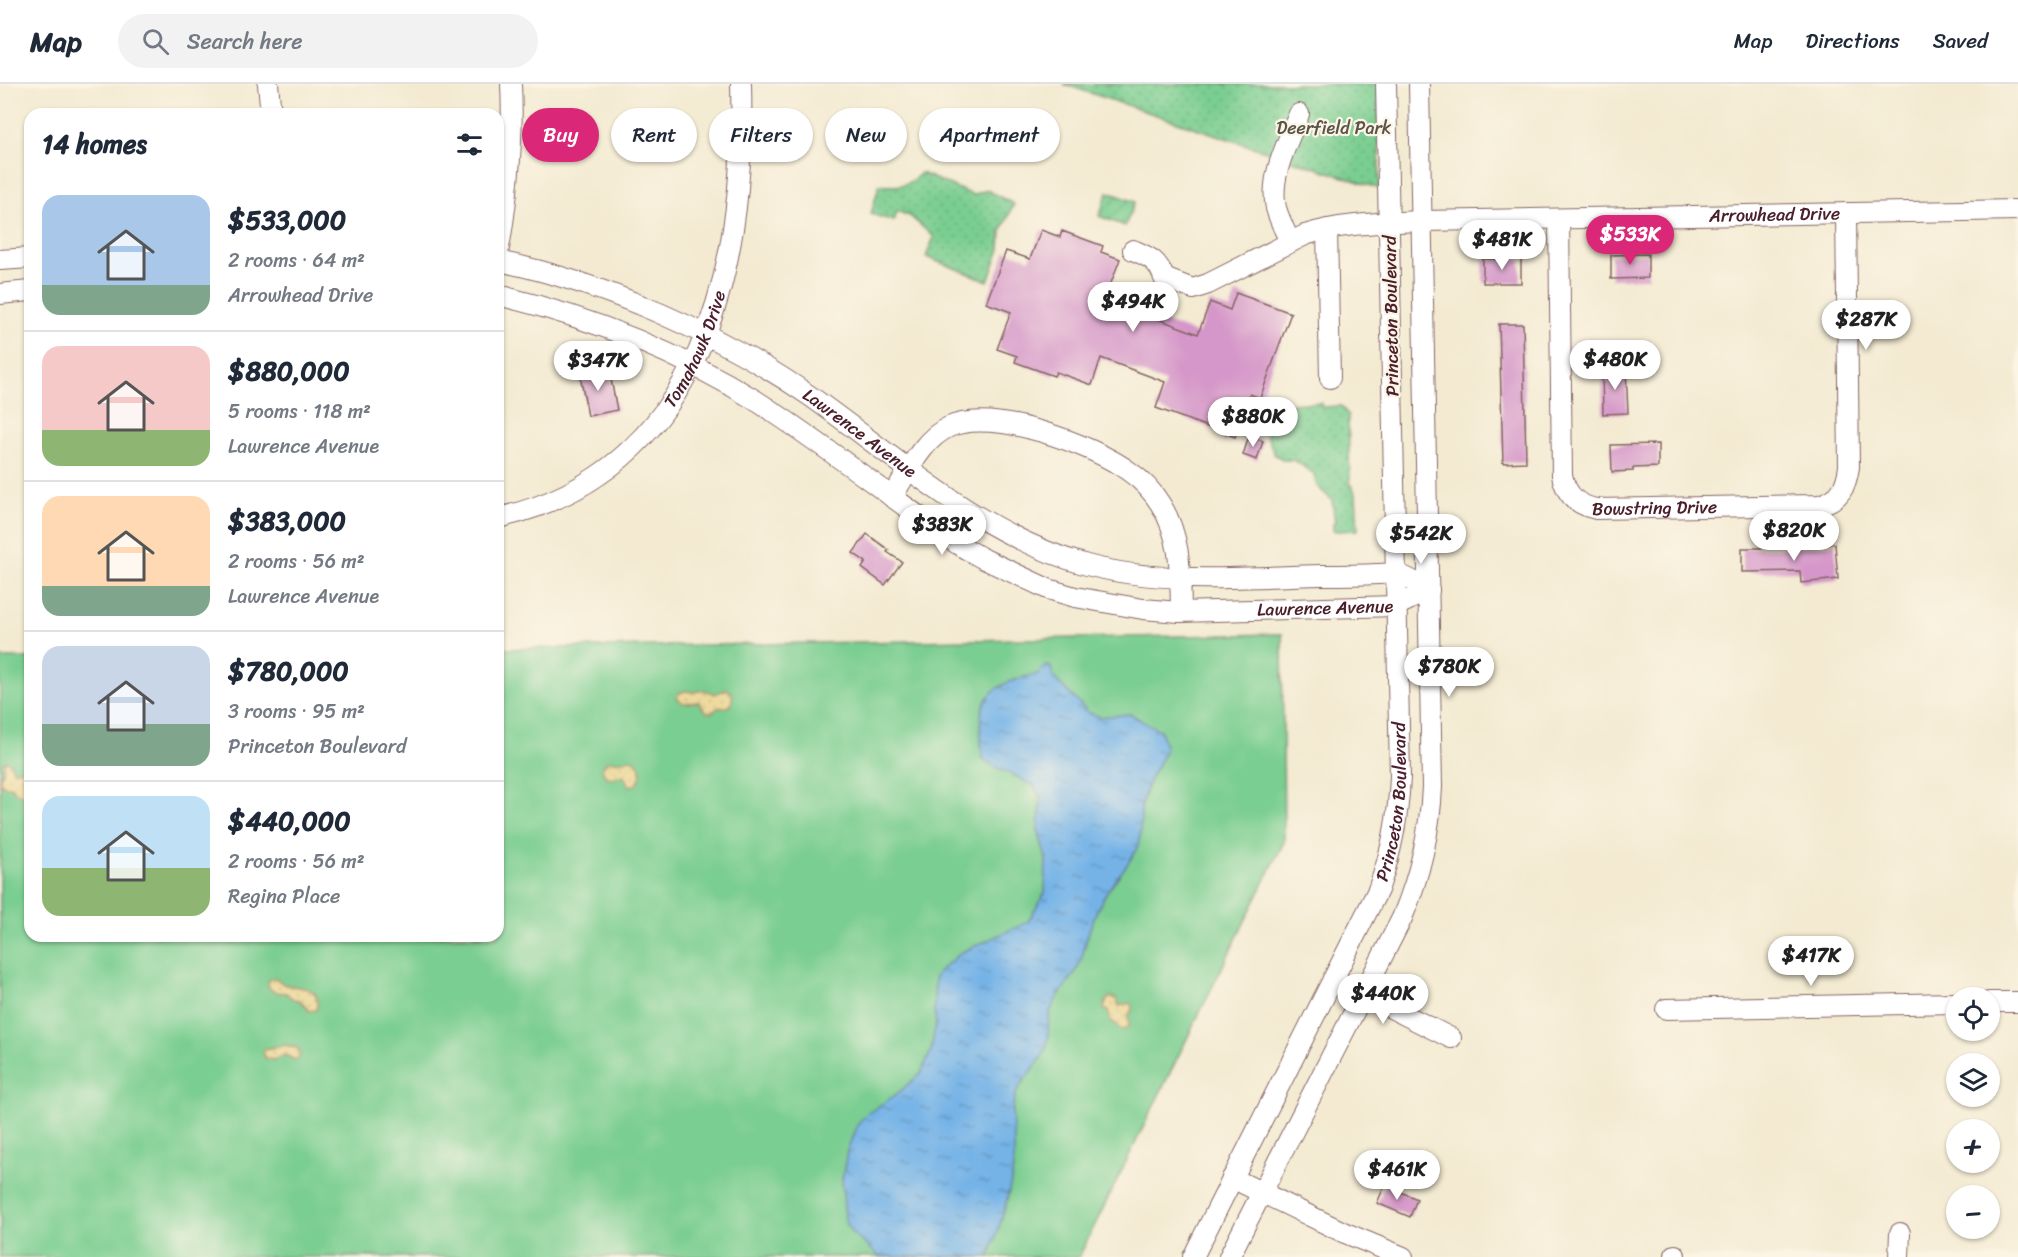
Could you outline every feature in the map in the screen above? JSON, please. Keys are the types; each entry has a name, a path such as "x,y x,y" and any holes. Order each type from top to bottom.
{"street":[{"path":"268,84 270,108"},
{"path":"504,213 511,165 511,84"},
{"name":"Tomahawk Drive","path":"504,517 553,501 579,488 622,457 659,418 692,367 706,336 720,294 735,216 742,131 741,84"},
{"name":"Princeton Boulevard","path":"1193,1257 1378,890 1393,846 1398,818 1400,777 1386,84"},
{"name":"Princeton Boulevard","path":"1229,1257 1411,896 1427,840 1432,787 1419,84"},
{"path":"1290,242 1276,208 1274,193 1277,173 1299,114"},
{"name":"Arrowhead Drive","path":"1133,250 1153,258 1164,278 1193,289 1208,284 1305,235 1327,229 1422,221 2018,210"},
{"name":"Bowstring Drive","path":"1559,219 1562,475 1569,494 1584,507 1596,509 1819,505 1828,503 1838,496 1846,486 1849,467 1846,213"},
{"path":"1327,229 1330,378"},
{"path":"0,260 24,258"},
{"name":"Lawrence Avenue","path":"504,263 571,280 662,315 706,336 808,395 961,507 1024,543 1088,565 1123,572 1180,577 1396,574 1429,590"},
{"path":"0,294 24,292"},
{"name":"Lawrence Avenue","path":"504,296 544,306 593,322 642,342 753,399 956,543 1048,589 1110,604 1181,612 1396,606 1429,590"},
{"path":"892,497 935,435 950,426 985,422 1007,424 1039,432 1097,452 1130,472 1149,488 1162,507 1180,554 1181,612"},
{"path":"1333,979 1451,1038"},
{"path":"2000,1002 2018,1002"},
{"path":"1666,1009 1946,1003"},
{"path":"1232,1178 1343,1232 1403,1257"},
{"path":"1899,1257 1900,1233"}],"green space":[{"name":"Deerfield Park","path":"1063,84 1378,84 1380,189"},
{"path":"921,173 973,195 987,190 1014,204 1001,232 1000,249 988,281 926,257 934,237 910,216 897,211 894,221 871,214 879,185 902,185"},
{"path":"1108,192 1135,202 1125,226 1099,216"},
{"path":"1321,403 1321,407 1341,406 1348,415 1350,482 1356,495 1358,530 1333,530 1335,522 1332,500 1317,486 1314,475 1299,463 1284,460 1274,454 1265,430 1254,415 1260,404"},
{"path":"1282,634 1284,842 1079,1257 0,1257 0,658 24,658 24,942 504,942 504,649"}],"sand":[{"path":"727,689 732,693 732,704 718,708 711,713 705,711 699,702 683,703 677,698 679,693 684,691 705,690 715,694"},
{"path":"635,760 640,769 640,776 635,785 629,786 623,775 611,779 604,775 602,768 606,762"},
{"path":"4,762 11,764 13,770 24,770 24,794 20,795 10,786 0,784"},
{"path":"271,978 312,991 316,995 316,1010 309,1011 300,1000 269,988 268,982"},
{"path":"1111,997 1117,999 1119,1006 1129,1003 1132,1006 1128,1016 1129,1026 1124,1030 1119,1029 1110,1020 1109,1013 1104,1008 1107,999"},
{"path":"285,1045 297,1048 300,1052 299,1057 295,1060 285,1055 273,1060 265,1058 263,1053 265,1049"}],"water":[{"path":"1045,666 1051,667 1053,677 1089,713 1101,717 1130,714 1161,731 1166,750 1146,789 1141,809 1140,837 1137,848 1100,904 1080,963 1051,1009 1045,1051 1017,1091 1013,1105 1013,1172 989,1257 880,1257 851,1232 845,1219 842,1180 847,1151 856,1127 864,1116 898,1093 921,1073 931,1051 936,1021 935,977 939,971 962,952 1028,922 1045,893 1046,859 1038,829 1041,799 1033,784 1030,785 983,759 980,724 986,700 993,692 1018,679 1038,674"}],"building":[{"path":"1041,230 1060,237 1062,231 1103,246 1101,252 1120,259 1105,299 1198,334 1210,302 1230,310 1236,293 1291,313 1260,398 1250,394 1235,437 1156,408 1165,382 1101,358 1092,385 1056,372 1054,376 1015,362 1017,356 997,349 1011,312 986,303 1006,251 1030,259"},
{"path":"1648,254 1648,278 1611,279 1611,255"},
{"path":"1483,259 1521,259 1521,283 1483,283"},
{"path":"1499,324 1523,324 1526,462 1503,463"},
{"path":"1626,368 1628,413 1603,414 1602,369"},
{"path":"609,369 617,410 588,416 580,375"},
{"path":"1249,436 1263,441 1257,460 1243,455"},
{"path":"1658,444 1658,467 1612,472 1611,445"},
{"path":"867,534 902,562 885,585 862,568 866,562 853,553"},
{"path":"1835,544 1838,579 1801,583 1800,571 1742,572 1742,548 1790,548"},
{"path":"1385,1185 1417,1199 1410,1217 1377,1203"}]}
